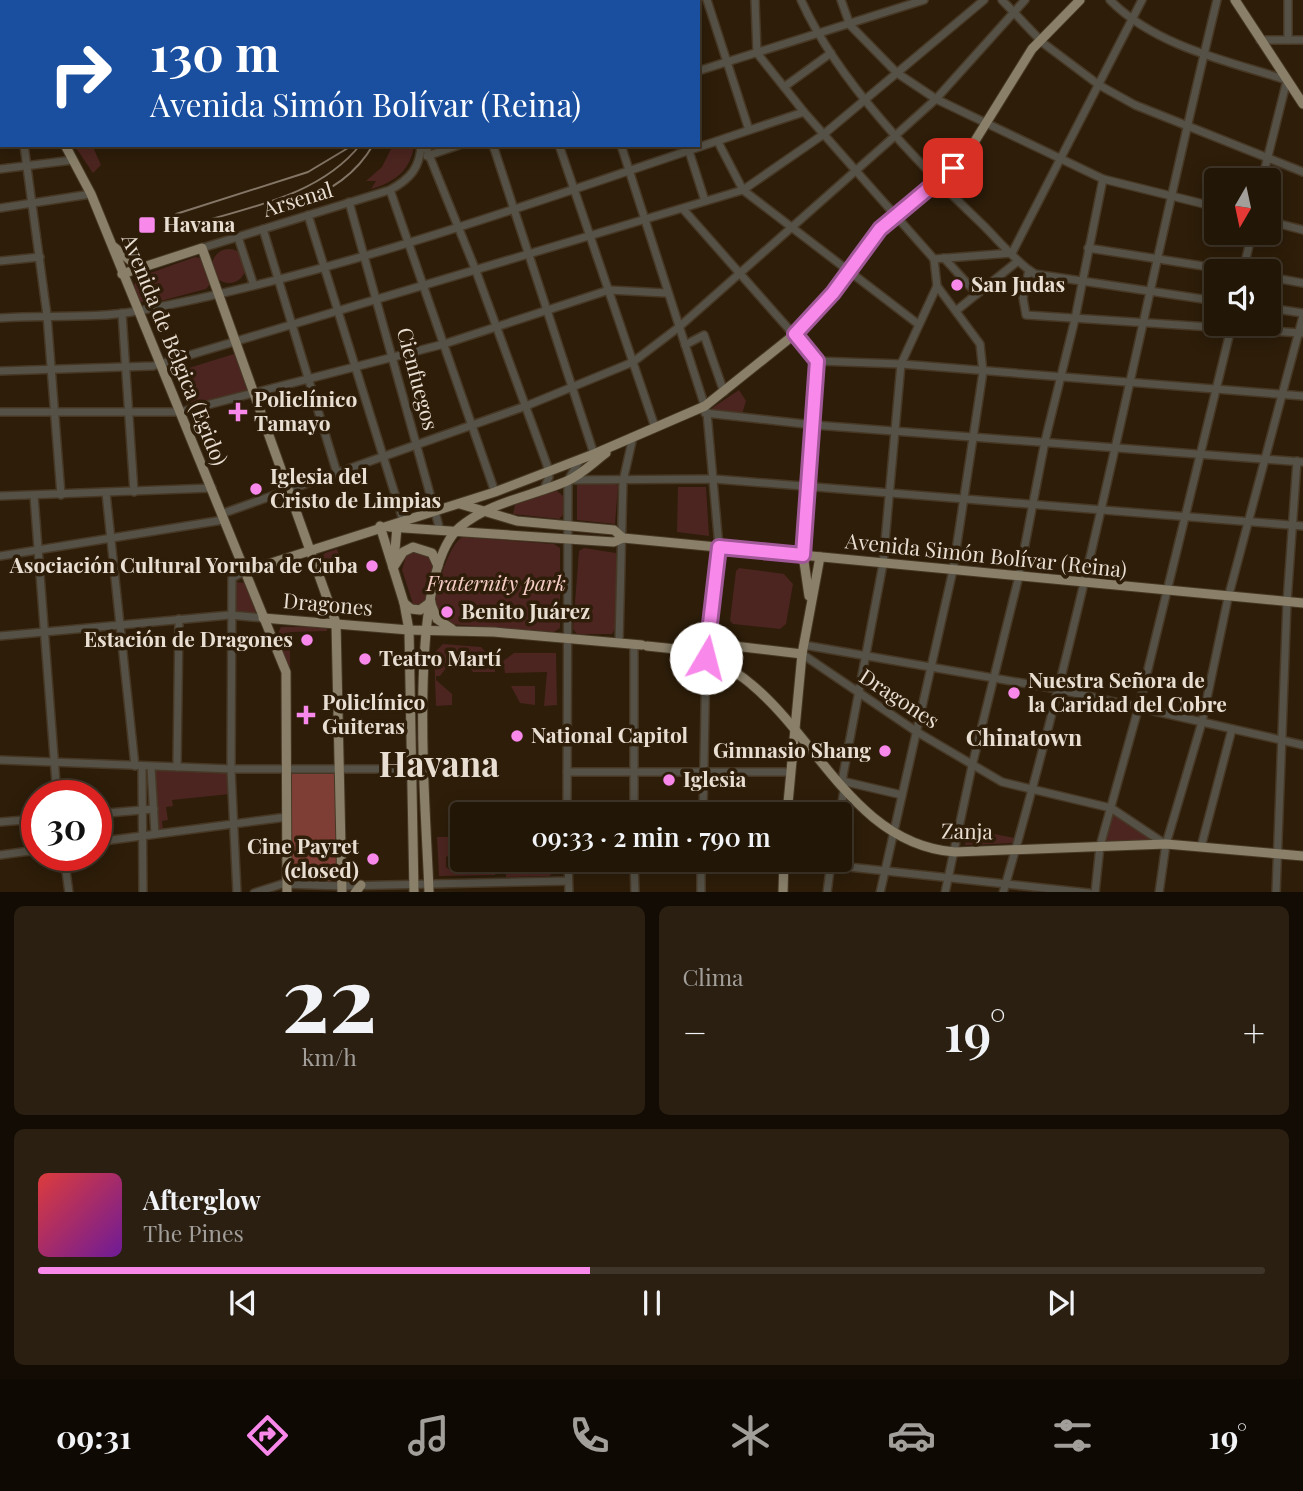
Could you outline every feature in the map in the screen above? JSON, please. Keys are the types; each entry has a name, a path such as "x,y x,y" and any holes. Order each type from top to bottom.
{"main road":[{"path":"393,568 400,524 549,472 655,427 706,410 795,334 825,303 880,229 965,157 1040,39 1080,0"},
{"path":"1235,0 1303,104"},
{"name":"Avenida de Bélgica (Egido)","path":"66,147 91,194 212,488 243,572 286,671 287,889"},
{"path":"110,243 123,256 145,266"},
{"path":"202,248 336,622 342,889 356,890"},
{"name":"Arsenal","path":"122,274 202,248"},
{"path":"411,887 417,772 425,750 423,645 438,566 455,531 512,500 568,480 629,438"},
{"path":"512,500 508,511 517,521"},
{"name":"Avenida Simón Bolívar (Reina)","path":"460,504 517,521 614,530 623,538"},
{"name":"Avenida Simón Bolívar (Reina)","path":"380,526 400,524 440,530 614,542 623,538 1165,592 1303,603"},
{"path":"243,572 380,526 404,603 409,630 411,750 417,772 429,888"},
{"name":"Cienfuegos","path":"438,566 440,530"},
{"path":"314,561 322,546"},
{"path":"393,568 403,552 413,547 432,553 438,566"},
{"path":"803,555 810,601"},
{"path":"788,802 803,650 820,557"},
{"path":"404,603 411,609 420,610 431,603"},
{"path":"431,603 437,620 453,630"},
{"name":"Dragones","path":"263,618 409,630 453,630 565,638 685,650 706,658"},
{"path":"423,645 431,635 453,630"},
{"name":"Dragones","path":"685,650 708,643 803,650"},
{"name":"Zanja","path":"706,658 750,682 842,786 893,832 926,848 955,852 1166,844 1303,856"},
{"path":"411,750 419,756 425,750"},
{"path":"783,892 784,872"}],"street":[{"path":"707,0 725,63 749,130"},
{"path":"755,0 757,54 804,112 934,259 937,286 901,364 884,564 841,802"},
{"path":"801,0 817,36 896,135 936,181 1029,270 1035,274 1082,283 1204,299"},
{"path":"841,0 850,25 897,74 936,99 1103,179 1204,204"},
{"path":"700,70 817,36 924,0"},
{"path":"0,371 126,367 160,363 425,287 743,190 868,100 984,0"},
{"path":"1002,0 1040,39 1099,85 1135,105 1303,172"},
{"path":"0,556 111,540 222,517 526,406 633,362 679,327 936,99 1025,0"},
{"path":"1110,0 1131,21 1204,54 1287,80 1265,168"},
{"path":"1012,253 1142,0"},
{"path":"1003,892 1032,787 1101,508 1169,196 1217,0"},
{"path":"1288,40 1289,0"},
{"path":"1260,40 1303,40"},
{"path":"784,88 831,53"},
{"path":"700,146 804,112"},
{"path":"718,142 743,190 918,324"},
{"path":"24,147 47,315 61,495"},
{"path":"419,159 422,147"},
{"path":"424,147 476,271 526,406 549,472 544,489"},
{"path":"419,159 454,147"},
{"path":"494,147 594,454"},
{"path":"560,147 655,427"},
{"path":"622,147 666,293 706,410 719,547 706,658 703,802"},
{"path":"0,318 137,311 324,266 459,229 688,149 705,201"},
{"name":"Arsenal","path":"202,248 390,190 411,177 419,159"},
{"path":"0,169 73,160"},
{"path":"945,892 972,766 1019,576 1045,441 1075,319 1103,179"},
{"path":"390,190 495,492"},
{"path":"684,209 702,191"},
{"path":"0,208 91,194"},
{"name":"Cienfuegos","path":"349,202 440,530"},
{"path":"684,209 817,361 803,555"},
{"path":"308,215 339,311 400,524"},
{"path":"1281,224 1303,230"},
{"path":"264,229 337,473"},
{"path":"239,237 253,283"},
{"path":"1088,248 1204,266"},
{"path":"934,259 1012,253"},
{"path":"0,261 40,257"},
{"path":"944,258 977,293"},
{"path":"957,310 1018,261"},
{"path":"1029,270 1023,298 1024,314 1204,324"},
{"path":"1281,279 1303,283"},
{"path":"880,892 953,570 983,372 980,344 937,286"},
{"path":"0,412 180,412 354,365 444,344 609,290 666,293"},
{"path":"1159,892 1166,844 1202,722 1228,598 1263,459 1301,333 1303,315 1281,310"},
{"path":"122,313 134,492"},
{"path":"1281,331 1301,333"},
{"path":"685,345 704,335 724,392"},
{"path":"1095,892 1100,846 1139,706 1229,336"},
{"path":"817,361 901,364 1303,396"},
{"path":"706,410 814,425 1300,461 1287,602 1284,741 1276,892"},
{"path":"619,643 623,481 629,438"},
{"path":"567,802 565,638 568,480 580,460"},
{"path":"568,480 714,479 1033,502 1303,526"},
{"path":"0,496 212,488"},
{"path":"106,494 121,624 143,766 157,833"},
{"path":"34,496 56,780"},
{"path":"237,892 231,769 230,615 232,578 243,572"},
{"path":"0,636 230,615 263,618"},
{"path":"177,767 179,619"},
{"path":"634,802 641,645"},
{"path":"803,650 866,655 996,677 1139,706 1303,745"},
{"name":"Dragones","path":"803,650 860,696 972,766 1002,782 1111,808 1166,844"},
{"path":"1201,847 1232,729"},
{"path":"0,760 231,769 417,772"},
{"path":"143,766 144,829 140,836 143,892"},
{"path":"567,772 789,772"},
{"path":"842,786 902,795"},
{"path":"112,813 154,809"},
{"path":"112,840 287,817"},
{"path":"0,822 21,820"},
{"path":"0,855 21,852"},
{"path":"852,865 1089,892"},
{"path":"66,871 69,892"},
{"path":"568,872 569,892"},
{"path":"634,872 635,892"},
{"path":"701,872 701,892"},
{"path":"827,892 830,872"},
{"path":"356,890 568,881"},
{"path":"503,883 503,892"},
{"path":"254,892 282,884 287,889 342,889"}],"green space":[{"path":"75,147 93,147 101,165 93,173"},
{"path":"392,147 414,147 409,162 400,174 371,189 376,181 366,181 382,167"},
{"path":"229,249 241,254 246,266 241,278 229,283 217,278 212,266 217,254"},
{"path":"195,257 201,258 211,283 206,289 149,304 139,301 134,285 139,277"},
{"path":"237,353 249,389 188,409 176,372"},
{"path":"739,390 746,401 742,414 714,412 712,408"},
{"path":"614,482 618,486 615,524 577,520 577,485"},
{"path":"678,487 706,487 709,536 677,532"},
{"path":"556,490 563,496 563,515 559,519 513,514 515,505"},
{"name":"Fraternity park","path":"463,537 554,544 560,548 560,628 554,632 448,624 439,617 435,600 440,579 448,557"},
{"name":"Fraternity park","path":"584,548 616,553 617,625 612,634 577,634 573,629 579,551"},
{"path":"337,549 343,565 323,572 321,558 325,553"},
{"path":"416,551 428,554 435,566 425,603 421,607 413,604 402,570 406,556"},
{"path":"739,568 784,574 793,584 786,624 780,629 733,624 730,621 736,571"},
{"path":"235,582 245,583 256,612 235,611"},
{"path":"281,627 327,627 327,631 290,632 288,670 278,633"},
{"path":"443,644 481,647 495,662 495,672 473,672 464,660 452,660 440,676 436,676 436,680 452,694 452,705 436,706 434,653"},
{"path":"514,653 556,653 557,705 544,706 547,672 505,673 503,661"},
{"path":"511,686 535,686 535,705 520,703"},
{"path":"154,770 229,770 230,794 172,800 173,806 166,807 168,820 162,821 163,830 158,831"},
{"path":"1111,808 1166,844 1100,846"},
{"path":"968,829 1015,838 1014,843 965,845"},
{"path":"437,837 450,837 450,855 446,857 446,867 450,872 495,872 495,875 439,876"},
{"path":"506,872 554,872 549,876 506,877"}],"shaded area":[{"path":"289,772 339,773 340,883 290,882"}],"railway":[{"path":"181,228 254,207 301,189 323,178 358,147"},
{"path":"300,201 342,180 372,147"},
{"path":"176,214 308,172 348,148"}],"place":[{"name":"Havana","path":"147,225"},
{"name":"San Judas","path":"957,285"},
{"name":"Policlínico Tamayo","path":"238,412"},
{"name":"Iglesia del Cristo de Limpias","path":"256,489"},
{"name":"Asociación Cultural Yoruba de Cuba","path":"372,566"},
{"name":"Benito Juárez","path":"447,612"},
{"name":"Estación de Dragones","path":"307,640"},
{"name":"Teatro Martí","path":"365,659"},
{"name":"Nuestra Señora de la Caridad del Cobre","path":"1014,693"},
{"name":"Policlínico Guiteras","path":"306,715"},
{"name":"National Capitol","path":"517,736"},
{"name":"Gimnasio Shang","path":"885,751"},
{"name":"Iglesia","path":"669,780"},
{"name":"Cine Payret (closed)","path":"373,859"}],"district":[{"name":"Chinatown","path":"1024,738"},
{"name":"Havana","path":"439,765"}],"route":[{"path":"706,658 719,547 803,555 817,361 795,334 825,303 880,229 953,168"}]}
